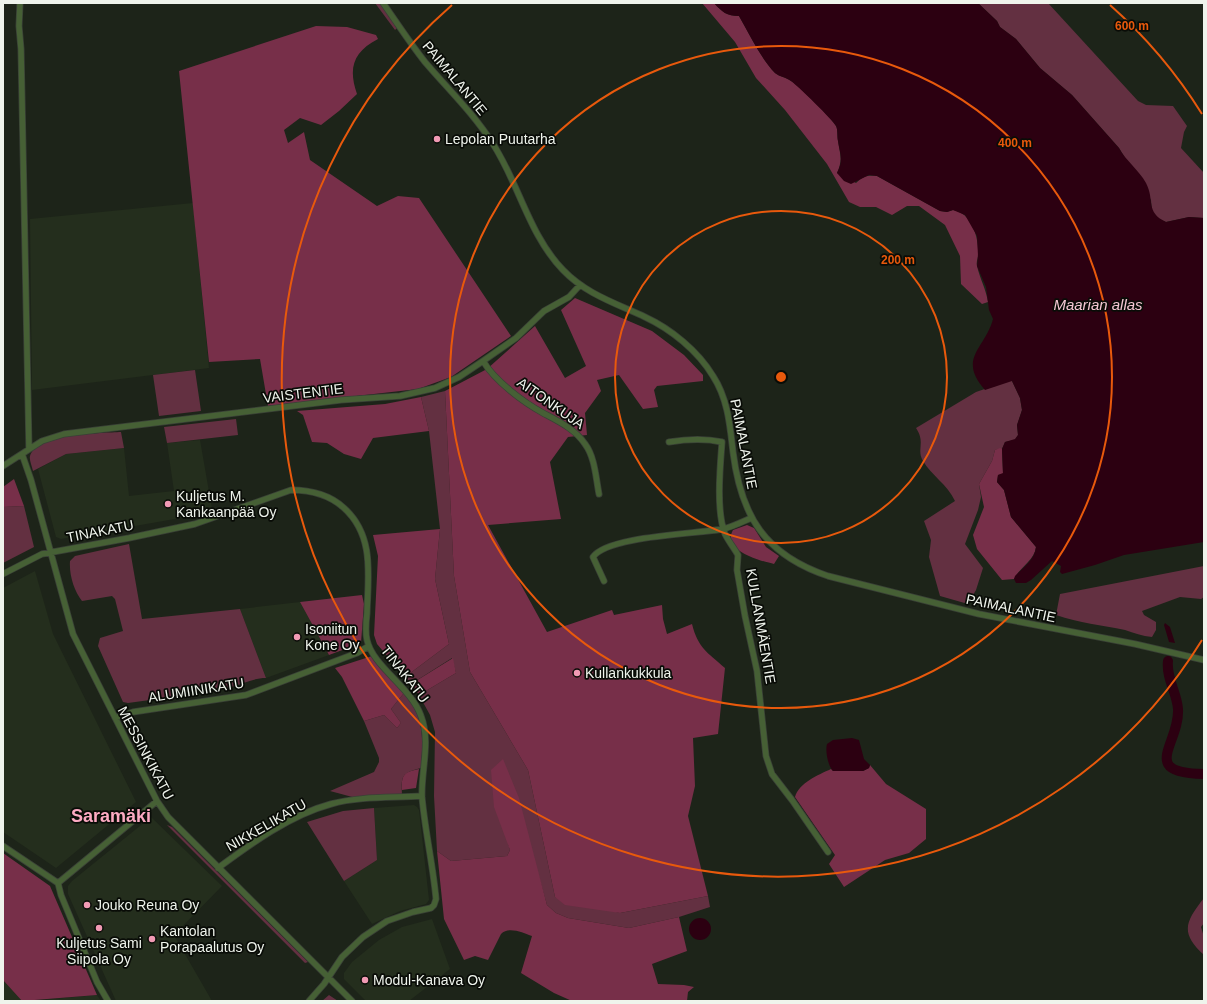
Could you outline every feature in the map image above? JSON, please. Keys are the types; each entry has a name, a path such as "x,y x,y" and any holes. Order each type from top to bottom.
{"street":[{"path":"20,3 19,26 22,57 29,449"},
{"name":"PAIMALANTIE","path":"383,3 424,61 492,142 542,242 558,264 580,285 605,300 645,317 663,327 691,349 709,369 719,386 726,404 740,491 751,518 761,534 778,551 805,568 828,576 979,614 1136,644 1204,660"},
{"name":"VAISTENTIE","path":"3,466 49,438 64,434 341,400 371,399 416,393 435,388 459,377 516,338 544,311 569,297 580,285"},
{"name":"AITONKUJA","path":"483,361 490,373 534,407 566,426 586,444 589,450 599,494"},
{"name":"KULLANMÄENTIE","path":"669,442 710,440 722,442 719,482 724,529 730,544 738,555 737,570 757,671 765,749 769,765 772,774 828,852"},
{"name":"MESSINKIKATU","path":"22,454 31,480 73,634 156,801 168,817 352,1001"},
{"name":"TINAKATU","path":"3,574 42,554 195,524 283,492 299,490 322,495 336,502 348,512 358,525 365,538 368,561 366,633 369,646 377,658 410,696 422,716 426,740 422,796 436,897 434,905 426,909 400,916 375,929 346,952 328,977"},
{"path":"604,582 593,557 603,549 629,541 724,529 751,518"},
{"name":"ALUMIINIKATU","path":"115,718 133,712 246,695 358,654 369,646"},
{"name":"NIKKELIKATU","path":"218,868 284,824 322,807 358,799 422,796"},
{"path":"58,883 156,801"},
{"path":"3,846 58,883 60,895 94,976 108,1001"},
{"path":"309,1001 328,977"}],"shaded area":[{"path":"375,3 380,3 397,28 395,30"},
{"path":"702,3 714,3 725,13 739,16 760,53 775,73 795,84 834,123 837,129 840,157 840,164 837,173 856,183 866,176 877,176 940,211 947,212 953,210 960,212 970,221 976,234 978,248 977,266 988,302 982,304 961,284 960,256 945,225 919,206 907,206 892,215 876,207 860,207 849,202 827,164 785,110 756,78 735,42"},
{"path":"978,3 1048,3 1138,101 1146,105 1173,106 1187,126 1184,132 1181,148 1204,173 1204,218 1189,217 1166,222 1157,218 1152,212 1151,200 1119,148 1072,95 1040,68 1016,39 1000,27 997,21"},
{"path":"316,26 347,27 376,35 378,39 363,49 355,62 353,76 357,94 321,125 300,118 284,130 288,143 304,132 310,160 377,206 398,196 419,198 511,336 451,377 418,389 268,406 260,359 209,362 179,71"},
{"path":"193,203 209,368 32,390 30,219"},
{"path":"575,298 652,331 684,355 703,375 703,381 657,386 654,390 658,407 643,409 619,375 597,380 601,391 585,413 587,435 568,437 550,462 561,519 488,525 547,632 612,610 614,615 662,605 663,619 667,634 692,624 700,644 725,668 718,734 693,738 695,786 688,816 708,896 620,913 565,905 555,897 528,770 470,672 454,576 445,391 487,369 535,326 565,378 586,366 561,310"},
{"path":"195,370 201,411 159,416 153,375"},
{"path":"1012,381 1020,398 1022,410 1017,425 1018,435 1015,440 1005,442 1002,449 995,450 992,461 979,484 981,497 978,510 965,544 983,568 976,590 968,604 940,596 929,557 931,540 924,521 955,501 948,490 930,471 923,461 920,453 921,442 916,428 976,392"},
{"path":"445,391 454,576 470,672 528,770 555,897 620,913 708,896 710,907 679,917 629,928 568,918 556,913 547,905 535,863 508,843 510,850 507,856 451,861 437,851 434,796 435,732 430,715 419,695 456,673 452,658 411,684 405,677 449,644 435,579 440,529 429,431 421,397"},
{"path":"421,397 429,431 373,438 361,459 344,454 327,443 312,442 303,415 297,411 385,404"},
{"path":"236,419 238,435 167,443 164,427"},
{"path":"121,432 124,448 66,454 33,471 30,456 35,448 44,443 71,436"},
{"path":"200,440 212,509 186,517 61,539 56,537 38,469 66,454 124,448 129,496 174,491 167,443"},
{"path":"1000,448 1002,449 1003,474 998,475 997,482 1004,490 1011,517 1036,547 1033,556 1014,579 1002,580 977,549 973,535 984,507 979,484 992,461 995,450"},
{"path":"14,479 24,506 3,507 3,487"},
{"path":"24,506 34,547 3,563 3,507"},
{"path":"747,525 754,528 766,547 779,556 774,564 744,554 733,544 731,537 733,530"},
{"path":"440,529 435,579 449,644 405,677 377,644 374,635 378,556 373,535"},
{"path":"129,544 142,619 240,609 266,678 205,692 128,703 123,702 98,646 100,638 123,631 115,599 112,596 82,601 70,572 70,561 75,556"},
{"path":"1204,566 1204,597 1201,599 1180,597 1142,611 1144,615 1156,622 1156,630 1152,637 1056,615 1060,594"},
{"path":"35,571 53,634 136,802 56,868 3,832 3,588"},
{"path":"362,595 364,604 361,643 329,655 300,602"},
{"path":"300,602 329,655 266,678 240,609"},
{"path":"372,656 404,693 391,709 401,723 397,728 384,715 364,721 342,677 335,668"},
{"path":"453,658 456,673 419,695 411,684"},
{"path":"404,693 416,711 419,720 422,747 421,768 406,773 402,783 402,795 356,798 330,791 374,772 379,762 379,758 364,721 384,715 397,728 401,723 391,709"},
{"path":"503,759 519,798 547,905 556,913 568,918 629,928 679,917 687,951 652,964 658,984 694,987 688,992 687,1001 572,1001 554,993 521,973 532,936 512,930 501,934 488,960 475,956 464,960 444,919 437,851 451,861 507,856 510,850 494,807 491,770"},
{"path":"870,765 886,784 926,809 926,839 909,853 885,860 844,887 829,864 835,855 795,797 800,788 805,784 831,769 833,771 863,771 869,768"},
{"path":"419,769 416,788 402,790 403,777 410,771"},
{"path":"414,805 419,810 429,900 426,904 400,911 372,924 344,881 377,860 374,808"},
{"path":"374,808 377,860 344,881 307,822 343,811"},
{"path":"151,817 222,886 174,935 212,1001 116,1001 68,894 68,886 72,881"},
{"path":"167,825 172,827 308,962 305,963"},
{"path":"3,853 50,886 97,995 22,1001 3,980"},
{"path":"1204,898 1204,923 1201,927 1204,937 1204,955 1191,940 1188,934 1188,927 1189,921"},
{"path":"432,919 450,969 409,1001 366,1001 344,979 344,973 352,962 379,940 402,927"},
{"path":"3,980 22,1001 3,1001"},
{"path":"97,995 101,1001 31,1001"},
{"path":"329,995 338,1001 322,1001"}],"water":[{"name":"Maarian allas","path":"714,3 978,3 997,21 1000,27 1016,39 1040,68 1072,95 1119,148 1146,183 1149,189 1153,210 1159,218 1166,222 1189,217 1204,218 1204,542 1124,555 1062,574 1060,572 1061,566 1052,561 1031,580 1026,583 1016,583 1014,579 1015,576 1031,559 1036,547 1011,517 1004,490 997,482 998,475 1003,473 1002,449 1005,442 1015,439 1018,435 1017,425 1022,410 1020,398 1012,381 985,390 977,379 973,370 973,361 993,319 989,310 986,287 977,266 977,236 965,215 953,210 947,212 940,211 877,176 869,175 851,184 844,181 837,173 841,157 837,129 834,123 795,84 775,73 760,53 739,16 725,13"},
{"path":"1165,623 1170,627 1175,643 1169,642 1164,625"},
{"path":"852,738 859,740 864,759 870,765 869,768 863,771 833,771 827,758 827,744 833,740"},
{"path":"700,918 708,921 711,929 708,937 700,940 692,937 689,929 692,921"}],"waterway":[{"path":"1168,661 1170,679 1178,709 1177,722 1167,754 1167,762 1172,768 1184,772 1204,774"}],"place":[{"name":"Lepolan Puutarha","path":"437,139"},
{"name":"Kuljetus M. Kankaanpää Oy","path":"168,504"},
{"name":"Isoniitun Kone Oy","path":"297,637"},
{"name":"Kullankukkula","path":"577,673"},
{"name":"Jouko Reuna Oy","path":"87,905"},
{"name":"Kuljetus Sami Siipola Oy","path":"99,928"},
{"name":"Kantolan Porapaalutus Oy","path":"152,939"},
{"name":"Modul-Kanava Oy","path":"365,980"}],"district":[{"name":"Saramäki","path":"111,816"}]}
